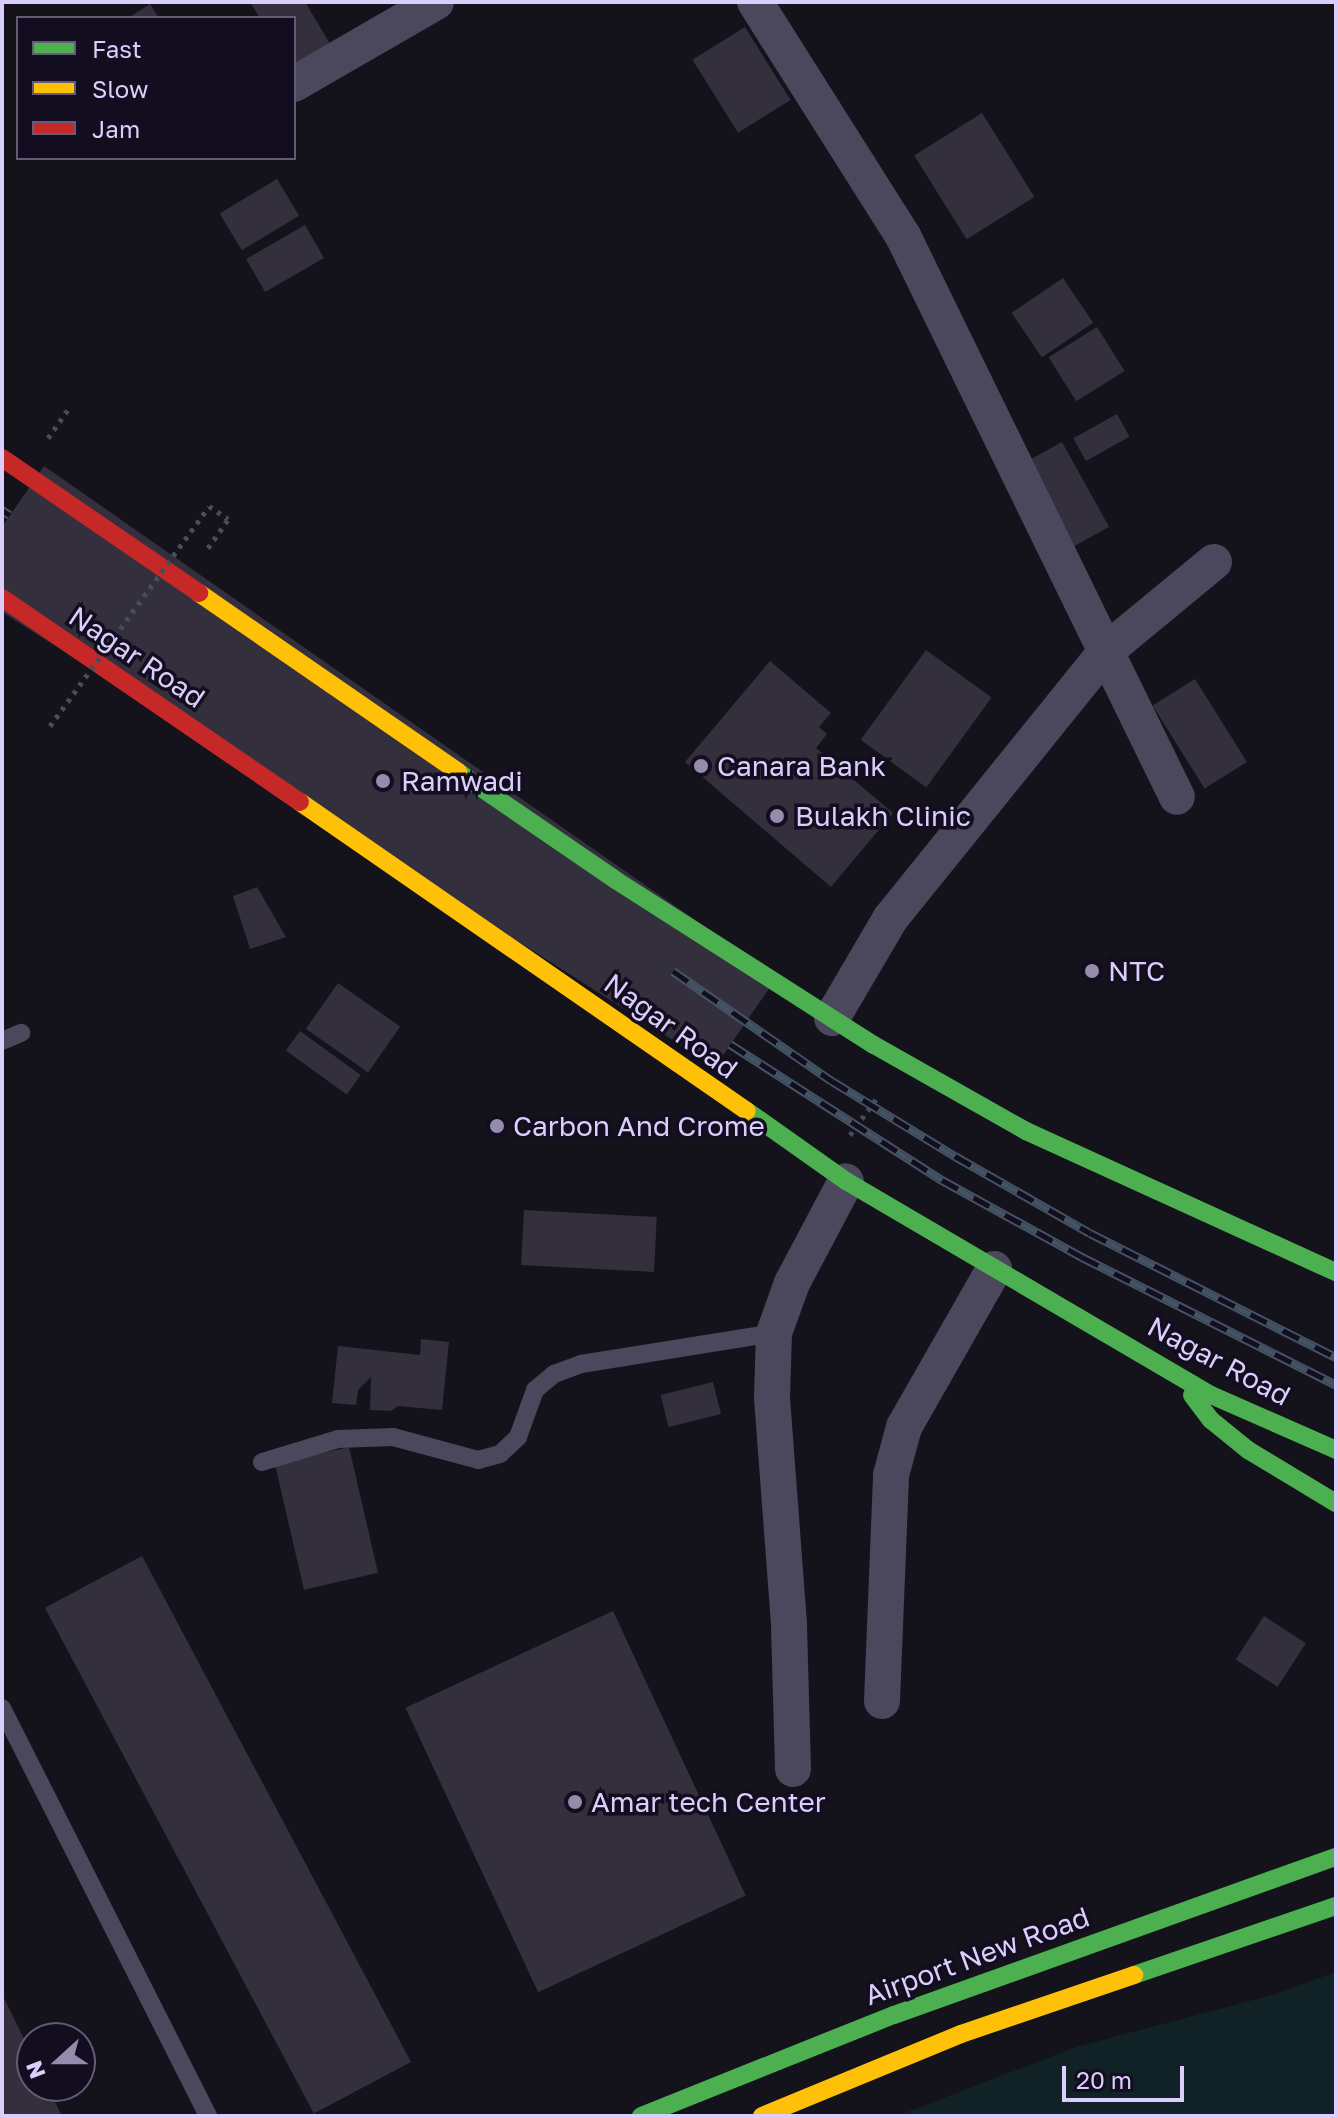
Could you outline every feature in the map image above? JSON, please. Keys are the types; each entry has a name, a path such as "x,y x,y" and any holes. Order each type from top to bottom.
{"main road":[{"path":"2,458 614,879 832,1018 1026,1131 1336,1272"},
{"name":"Nagar Road","path":"2,598 551,974 836,1175 1211,1395 1336,1450"},
{"path":"1175,1373 1211,1420 1248,1450 1336,1503"},
{"name":"Airport New Road","path":"641,2116 894,2015 1336,1857"},
{"path":"762,2116 961,2034 1336,1906"}],"street":[{"path":"296,83 436,2"},
{"path":"755,2 903,236 1177,797"},
{"path":"832,1018 890,919 1106,651 1214,562"},
{"path":"793,1769 789,1624 772,1397 774,1333 836,1175"},
{"path":"882,1701 894,1463 904,1427 994,1269"}],"lane":[{"path":"2,1041 21,1033"},
{"path":"262,1462 338,1439 393,1437 478,1460 500,1454 518,1437 535,1390 554,1374 581,1364 774,1333"},
{"path":"2,1708 208,2116"}],"path":[{"path":"50,726 209,506 228,519"},
{"path":"836,1175 903,1061"}],"shaded area":[{"path":"1336,1972 1336,2116 897,2116 1076,2047 1272,1995"}],"building":[{"path":"250,2 305,2 332,47 296,70 296,16 259,16"},
{"path":"150,4 158,16 131,16"},
{"path":"745,27 791,100 738,133 692,60"},
{"path":"982,113 1034,197 967,239 914,155"},
{"path":"277,179 299,216 242,250 220,214"},
{"path":"305,225 324,258 265,292 246,259"},
{"path":"1063,278 1093,323 1042,357 1012,313"},
{"path":"1097,327 1125,371 1076,401 1049,357"},
{"path":"1117,414 1130,437 1086,461 1073,438"},
{"path":"1062,442 1109,527 1070,549 1023,464"},
{"path":"44,466 777,977 715,1067 2,612 2,527"},
{"path":"926,650 992,698 926,787 861,740"},
{"path":"770,661 831,713 819,727 827,734 816,748 893,813 831,887 685,762"},
{"path":"1195,679 1247,762 1205,789 1153,705"},
{"path":"257,887 286,937 250,949 233,896"},
{"path":"338,983 400,1027 368,1072 306,1029"},
{"path":"300,1031 361,1075 347,1095 286,1050"},
{"path":"524,1210 657,1217 654,1272 521,1265"},
{"path":"421,1339 449,1342 442,1410 398,1406 391,1411 370,1410 371,1377 358,1390 356,1405 332,1403 338,1346 420,1355"},
{"path":"713,1382 721,1414 669,1427 661,1395"},
{"path":"349,1447 378,1573 304,1590 275,1464"},
{"path":"142,1556 411,2062 314,2114 45,1608"},
{"name":"Amar tech Center","path":"613,1611 746,1896 538,1992 405,1708"},
{"path":"1264,1616 1306,1643 1278,1687 1236,1660"},
{"path":"2,1994 16,2022 16,2102 55,2102 62,2116 2,2116"}],"railway":[{"path":"2,510 10,515"},
{"path":"673,971 832,1081 955,1156 1090,1233 1336,1357"},
{"path":"730,1044 942,1180 1082,1257 1336,1385"}],"traffic: fast":[{"path":"458,772 614,879 874,1045 1026,1131 1336,1272"},
{"path":"747,1111 846,1181 1211,1395 1336,1450"},
{"path":"1192,1395 1211,1420 1248,1450 1336,1503"},
{"path":"641,2116 894,2015 1336,1857"},
{"path":"1134,1975 1336,1906"}],"traffic: slow":[{"path":"199,593 458,772"},
{"path":"300,802 747,1111"},
{"path":"762,2116 961,2034 1134,1975"}],"traffic: jam":[{"path":"2,458 199,593"},
{"path":"2,598 300,802"}],"place":[{"name":"Canara Bank","path":"701,766"},
{"name":"Ramwadi","path":"383,781"},
{"name":"Bulakh Clinic","path":"777,816"},
{"name":"NTC","path":"1092,971"},
{"name":"Carbon And Crome","path":"497,1126"},
{"name":"Amar tech Center","path":"575,1802"}]}
